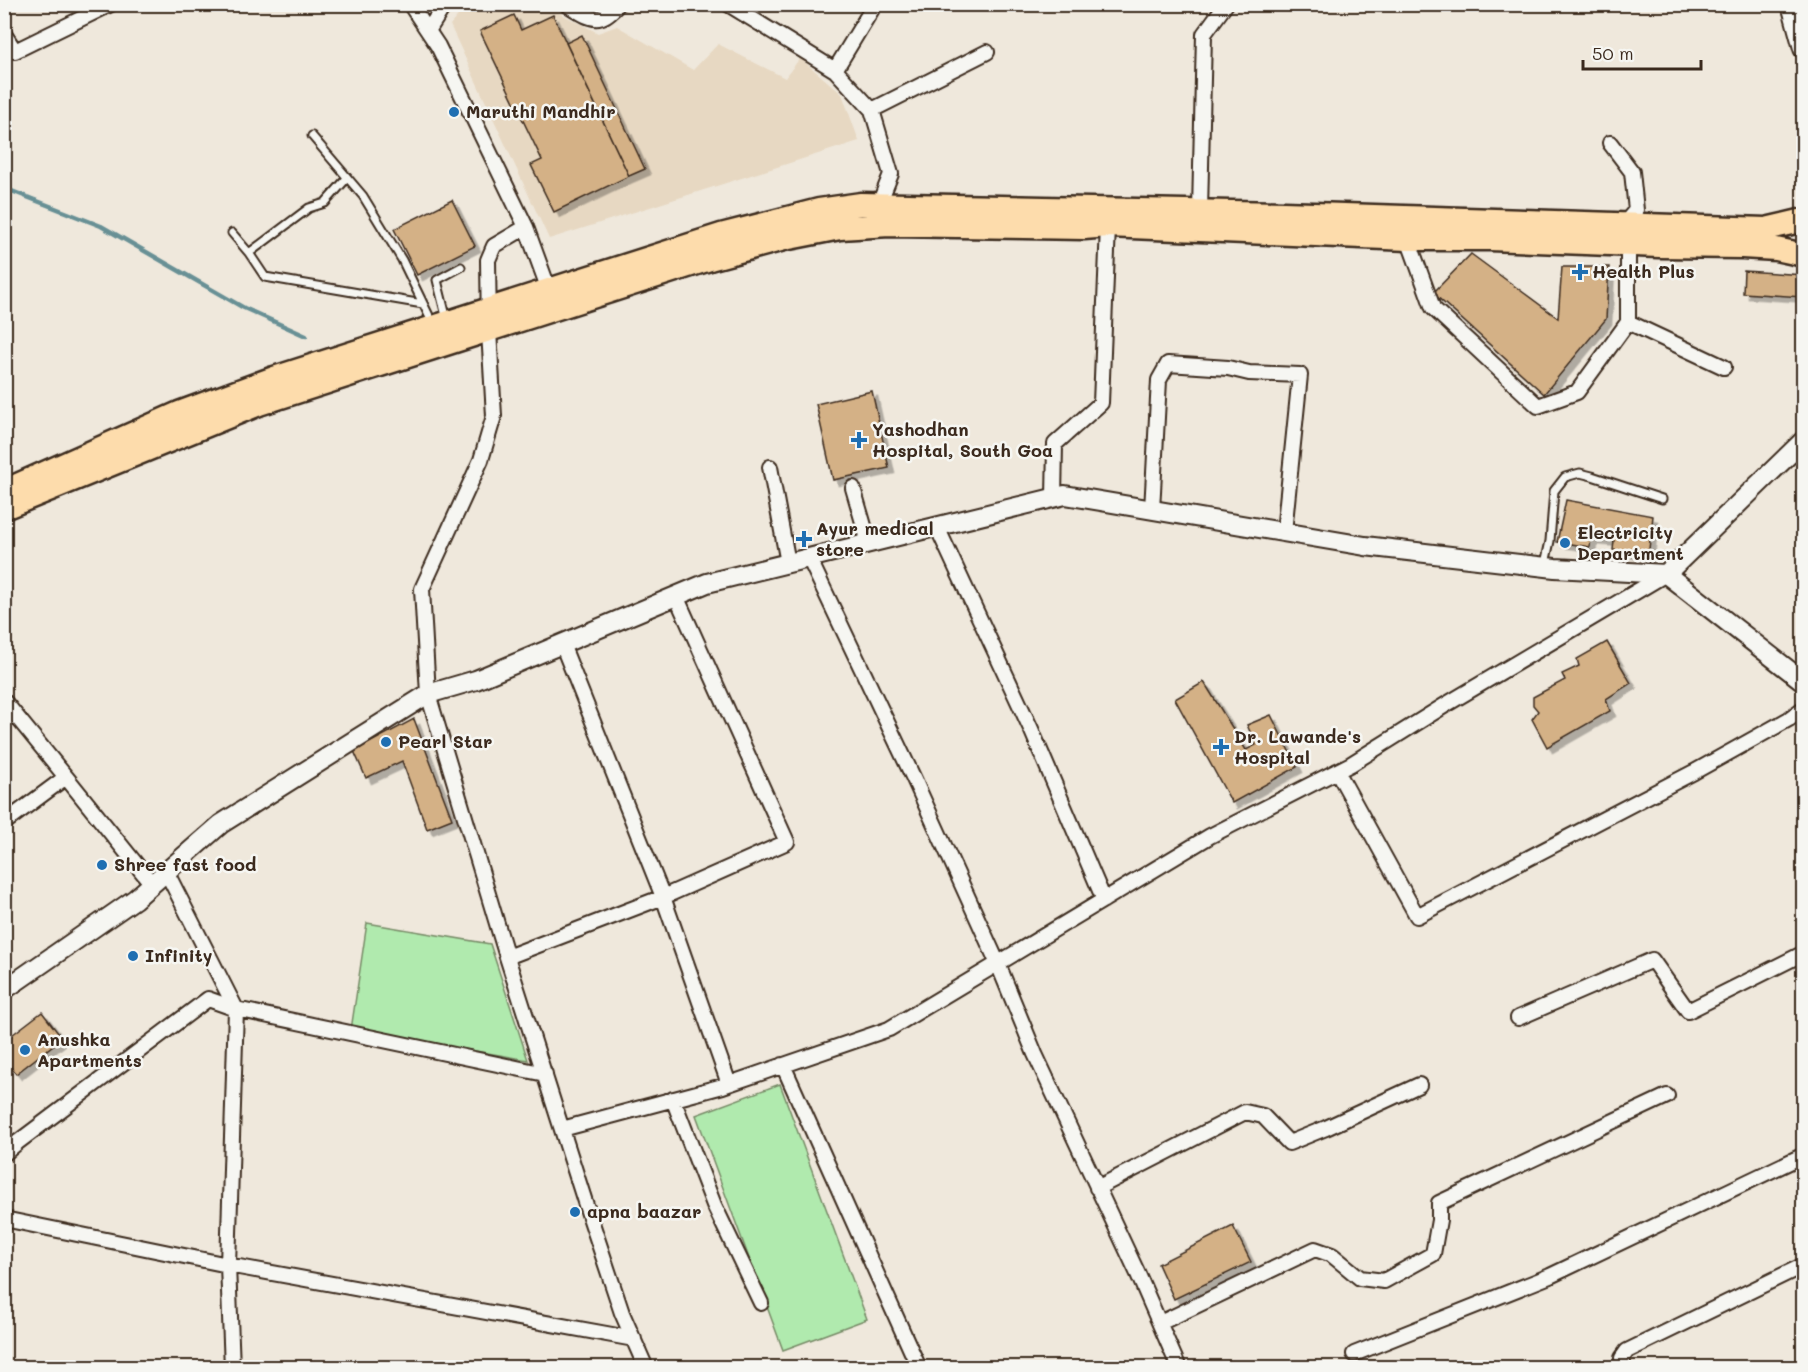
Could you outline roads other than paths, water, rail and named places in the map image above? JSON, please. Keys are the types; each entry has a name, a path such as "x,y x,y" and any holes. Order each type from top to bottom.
{"main road":[{"path":"1792,4 1803,48"},
{"path":"4,491 179,413 273,378 441,325 489,320 549,290 721,235 819,210 861,204 1200,211 1626,234 1776,249 1803,255"},
{"path":"4,508 259,404 489,320 784,239 840,228 889,225 1084,228 1108,226 1408,239 1490,239 1766,229 1803,220"}],"street":[{"path":"4,34 15,51 111,4"},
{"path":"410,4 438,46 526,227 549,290"},
{"path":"428,31 445,4"},
{"path":"566,4 594,19 607,16 618,4"},
{"path":"835,70 874,4"},
{"path":"1200,211 1203,34 1226,4"},
{"path":"736,7 835,70 872,110 891,174 879,204"},
{"path":"872,110 987,52"},
{"path":"1408,239 1433,308 1538,406 1577,392 1628,322 1626,234 1636,210 1632,172 1610,142"},
{"path":"1054,498 1055,444 1101,402 1108,226"},
{"path":"526,227 494,246 488,260 494,416 481,460 422,589 428,694 507,957 585,1202 622,1312 646,1368"},
{"path":"1628,322 1724,367"},
{"path":"1152,510 1159,380 1168,364 1228,368 1249,373 1300,375 1284,532"},
{"path":"562,1128 729,1084 889,1029 1210,836 1337,771 1666,574 1803,440"},
{"path":"770,467 788,563"},
{"path":"853,488 870,543"},
{"path":"6,986 135,899 221,824 428,694 476,680 707,583 1065,495 1365,546 1544,567 1666,574 1803,682"},
{"path":"936,527 1031,729 1104,900"},
{"path":"809,558 914,779 998,964 1035,1054 1179,1368"},
{"path":"507,957 663,897 787,843 676,596"},
{"path":"562,644 663,897 729,1084"},
{"path":"4,701 152,884"},
{"path":"1337,771 1417,916 1694,772 1789,719 1803,708"},
{"path":"4,823 66,777"},
{"path":"166,872 236,1009 228,1264 232,1368"},
{"path":"1518,1018 1652,960 1688,1011 1803,953"},
{"path":"4,1154 208,999 236,1009 545,1074"},
{"path":"783,1065 919,1368"},
{"path":"1097,1188 1245,1112 1263,1116 1289,1143 1419,1085"},
{"path":"1160,1323 1315,1249 1332,1255 1360,1278 1384,1281 1433,1254 1439,1220 1438,1203 1667,1096"},
{"path":"673,1100 714,1205 761,1303"},
{"path":"1354,1354 1550,1276 1803,1155"},
{"path":"4,1219 228,1264 634,1339"},
{"path":"1624,1368 1622,1358 1627,1351 1803,1265"}],"lane":[{"path":"312,136 363,196 402,260 423,304 441,325"},
{"path":"249,253 309,208 325,203 347,178"},
{"path":"232,233 265,277 423,304"},
{"path":"441,325 437,280 461,267"},
{"path":"1544,567 1550,541 1554,490 1564,477 1580,473 1662,499"}],"waterway":[{"path":"4,188 101,226 244,308 306,336"}],"place":[{"name":"Maruthi Mandhir","path":"454,112"},
{"name":"Health Plus","path":"1580,272"},
{"name":"Yashodhan Hospital, South Goa","path":"859,440"},
{"name":"Ayur medical store","path":"804,539"},
{"name":"Electricity Department","path":"1565,543"},
{"name":"Pearl Star","path":"386,742"},
{"name":"Dr. Lawande's Hospital","path":"1221,747"},
{"name":"Shree fast food","path":"102,865"},
{"name":"Infinity","path":"133,956"},
{"name":"Anushka Apartments","path":"25,1050"},
{"name":"apna baazar","path":"575,1212"}]}
